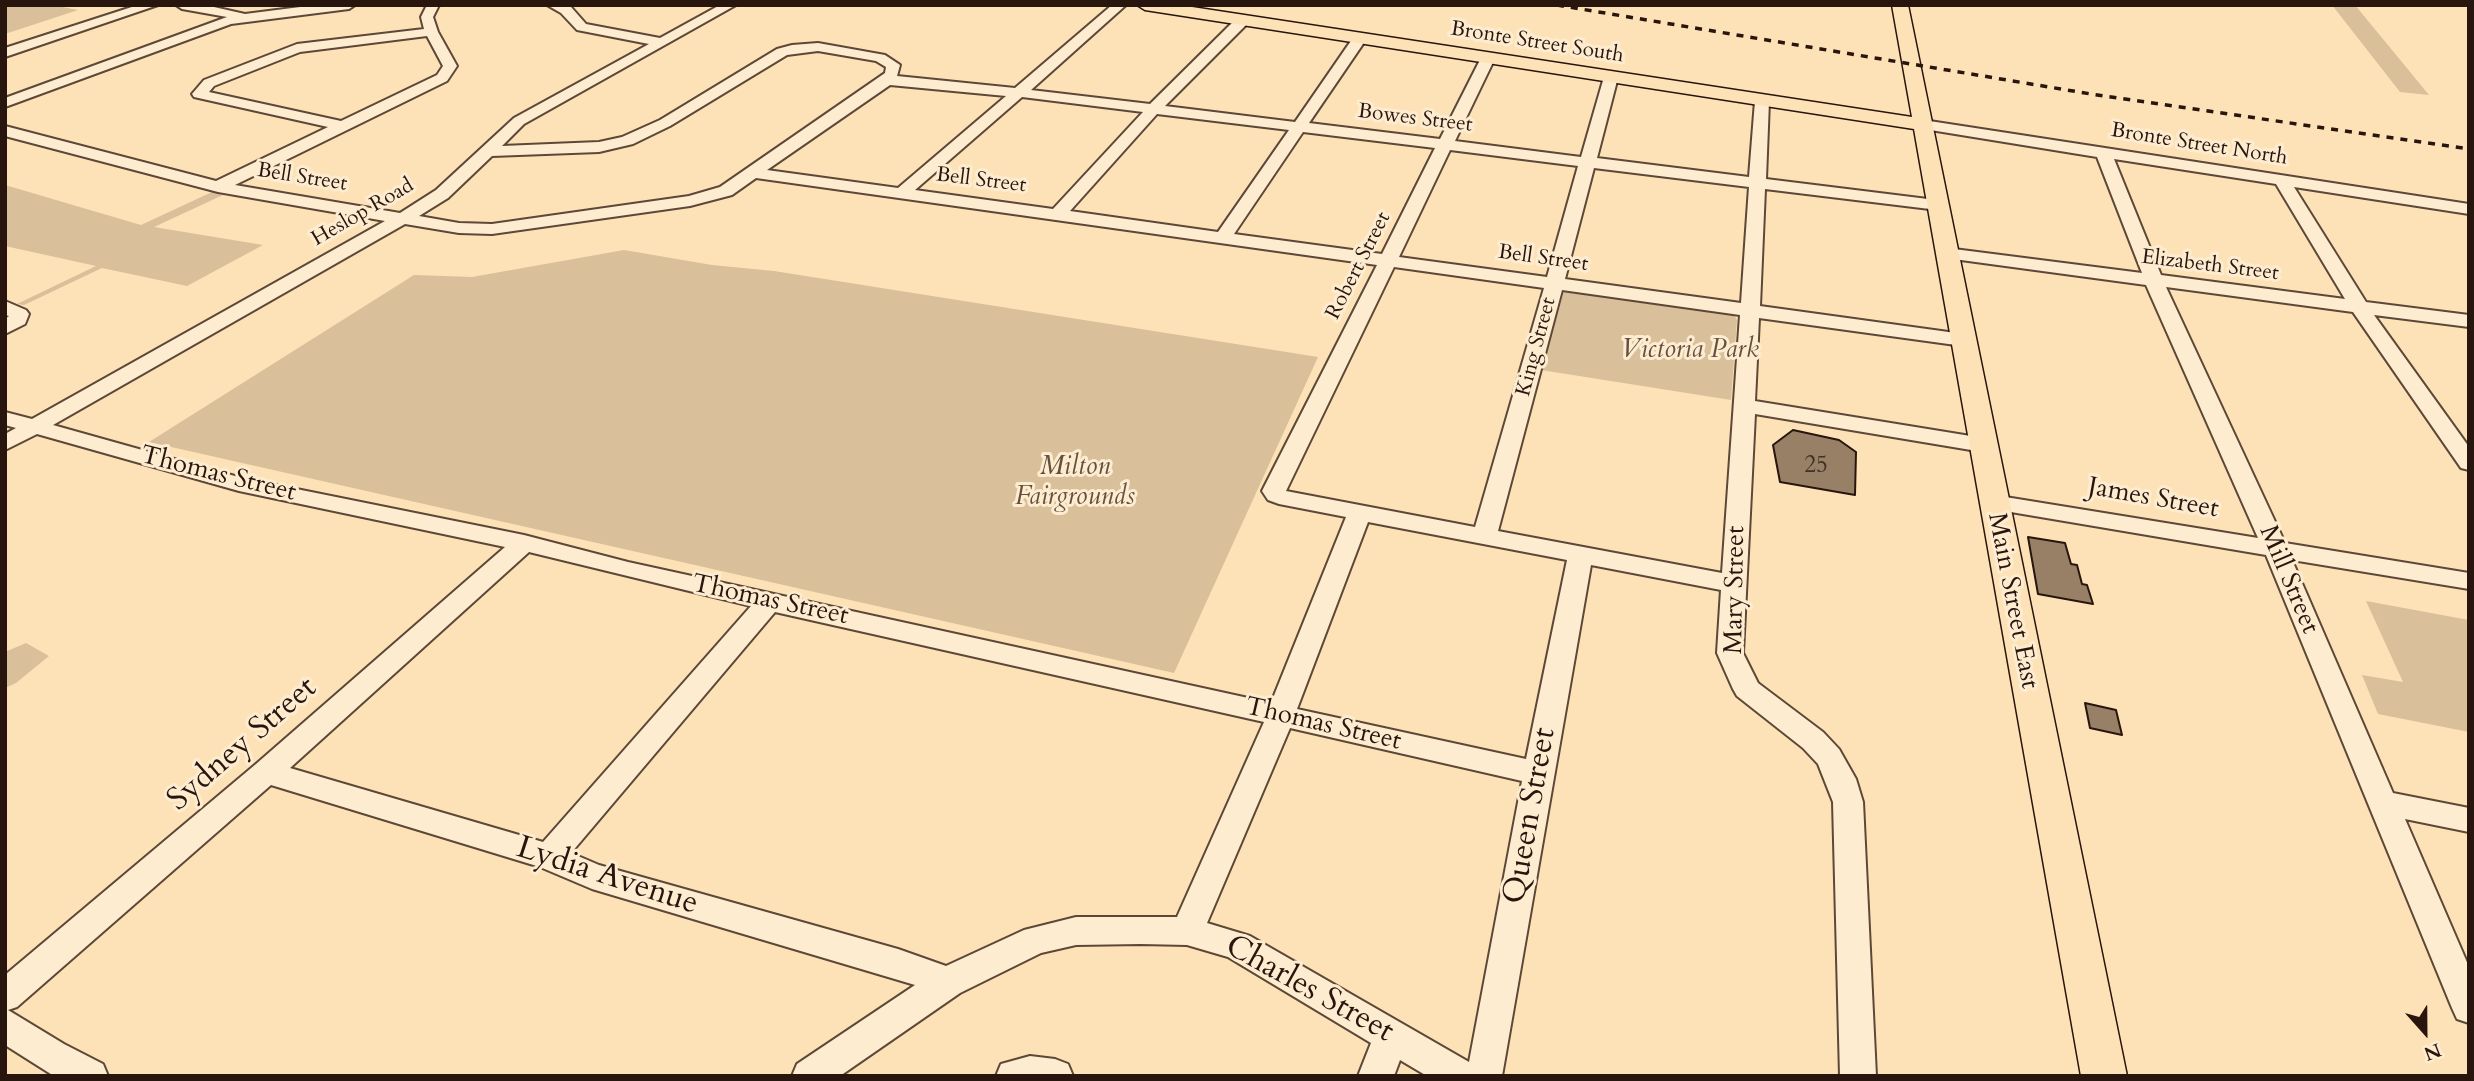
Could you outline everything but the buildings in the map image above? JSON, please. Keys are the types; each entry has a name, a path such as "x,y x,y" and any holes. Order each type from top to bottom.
{"main road":[{"name":"Bronte Street South","path":"1145,5 1923,125"},
{"name":"Main Street East","path":"1900,5 2104,1076"}],"street":[{"path":"5,53 152,5"},
{"path":"183,5 246,16"},
{"path":"5,103 219,23 246,16 349,5"},
{"path":"218,187 442,78 450,66 431,32 427,18 433,5"},
{"path":"554,5 566,10 582,27 660,42"},
{"name":"Heslop Road","path":"5,443 403,218 442,194 519,121 730,5"},
{"path":"901,194 1120,5"},
{"path":"1058,214 1153,110 1243,20"},
{"path":"343,126 199,94 209,83 297,48 431,32"},
{"path":"1223,237 1360,38"},
{"path":"489,151 599,148 627,141 666,123 782,52 792,49 818,47 888,60 893,69 887,79 754,173"},
{"name":"Robert Street","path":"1360,512 1287,499 1276,495 1274,491 1488,58"},
{"name":"King Street","path":"1485,537 1611,77"},
{"name":"Bowes Street","path":"887,79 1938,205"},
{"name":"Mary Street","path":"1762,101 1730,653 1747,690 1813,740 1829,757 1841,779 1847,803 1858,1076"},
{"name":"Bronte Street North","path":"1923,125 2469,209"},
{"name":"Bell Street","path":"5,131 218,187 459,228 503,228 705,198 726,191 754,173 1963,340"},
{"name":"Mill Street","path":"2104,153 2155,282 2276,550 2469,1008"},
{"path":"2283,181 2360,308 2469,463"},
{"name":"Elizabeth Street","path":"1946,253 2469,321"},
{"path":"1744,406 1983,446"},
{"name":"Thomas Street","path":"5,418 239,484 524,543 770,601 1538,773"},
{"name":"James Street","path":"1993,502 2469,581"},
{"path":"1187,931 1279,716 1360,512 1734,584"},
{"name":"Sydney Street","path":"5,996 266,772 524,543"},
{"name":"Queen Street","path":"1485,1076 1538,773 1580,556"},
{"path":"549,857 770,601"},
{"name":"Lydia Avenue","path":"266,772 549,857 592,876 898,964 948,982"},
{"path":"2381,802 2469,820"},
{"name":"Charles Street","path":"810,1076 948,982 1037,940 1076,931 1187,931 1238,946 1460,1076"},
{"path":"5,1025 51,1056 90,1076"},
{"path":"1376,1076 1392,1036"},
{"path":"1014,1076 1038,1073 1055,1076"}],"green space":[{"path":"5,5 52,5 78,10 5,34"},
{"path":"2332,5 2355,5 2429,95 2400,92"},
{"path":"5,185 141,225 212,192 223,195 154,227 263,245 187,286 102,268 24,305 17,304 96,266 5,246"},
{"name":"Milton Fairgrounds","path":"624,250 712,265 774,271 1318,357 1174,673 149,442 414,275 472,277"},
{"name":"Victoria Park","path":"1564,291 1734,315 1737,320 1731,400 1541,370"},
{"path":"2366,601 2469,620 2469,732 2378,714 2362,675 2403,682"},
{"path":"26,643 49,656 16,683 5,688 5,652"}],"railway":[{"path":"1557,5 2091,94 2469,149"}]}
